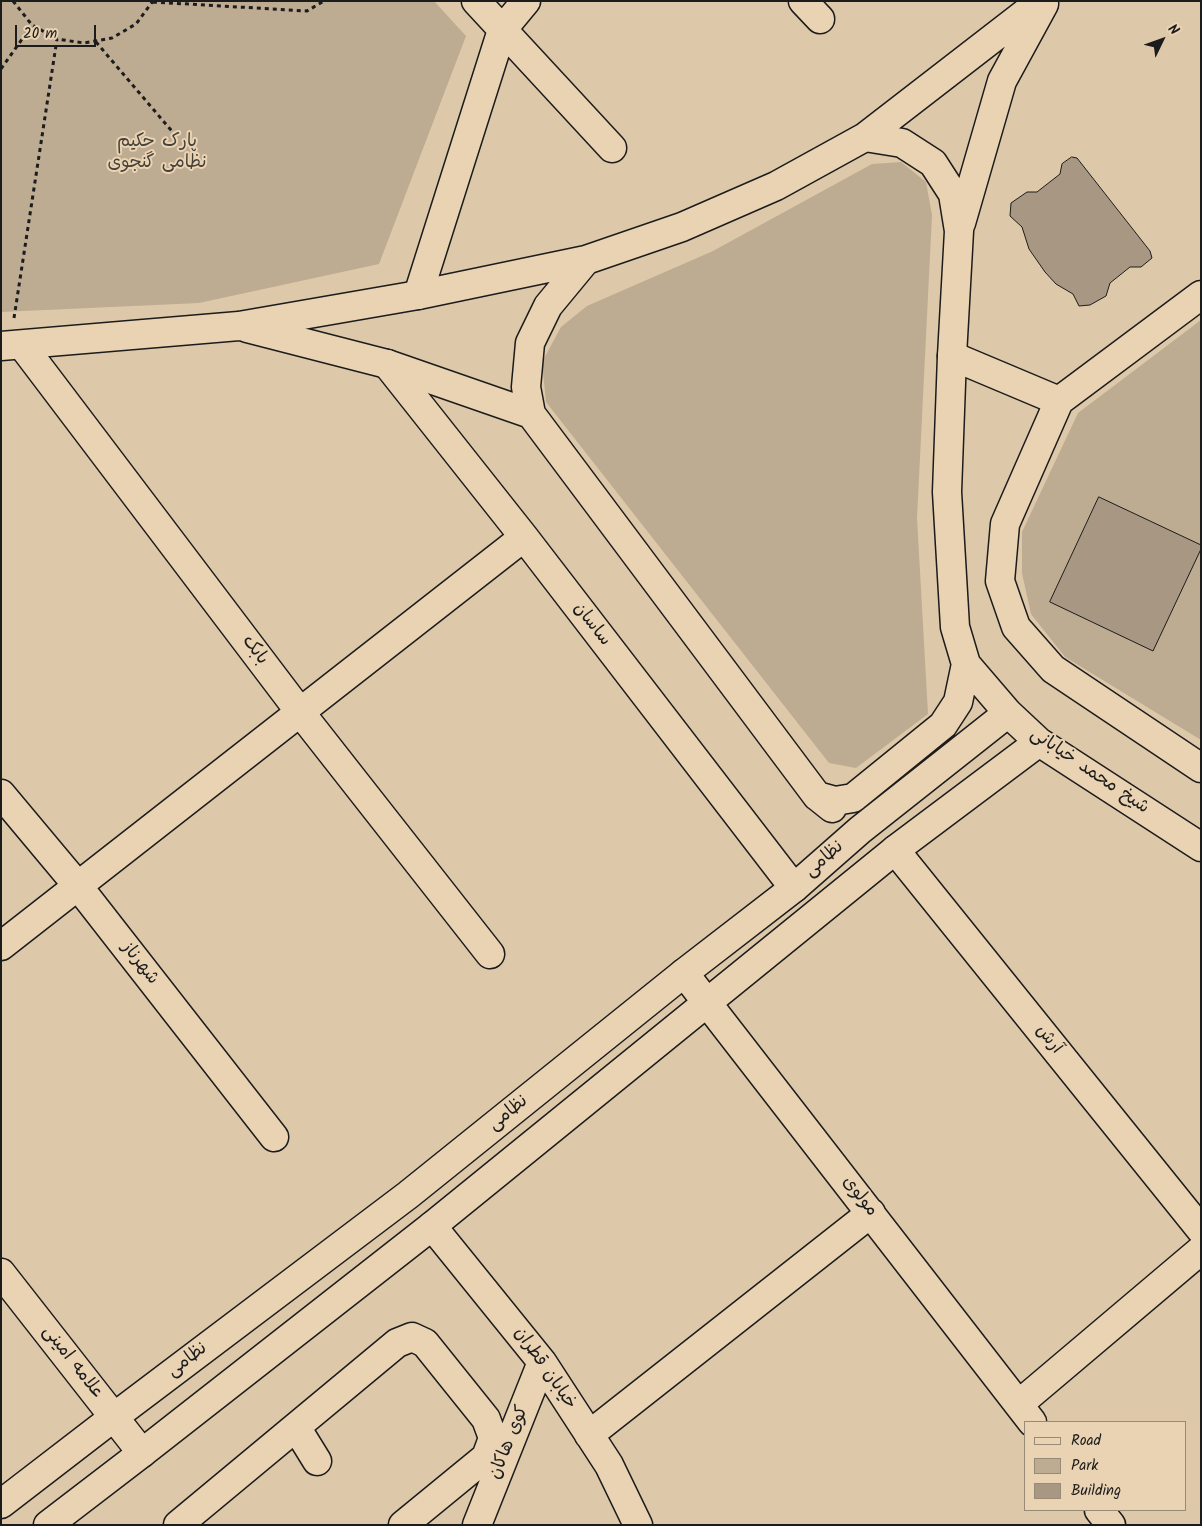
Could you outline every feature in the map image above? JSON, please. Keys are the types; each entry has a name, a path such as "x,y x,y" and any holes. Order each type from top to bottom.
{"street":[{"path":"476,1 612,148"},
{"path":"418,295 502,30 526,1"},
{"path":"11,345 239,326 418,295 586,260 682,227 767,190 865,137 1041,1"},
{"path":"959,231 1002,81 1045,1"},
{"path":"817,796 835,801 853,798 943,725 958,702 966,664 955,627 947,492 959,231 953,194 933,163 902,143 865,137"},
{"path":"586,260 548,306 530,343 526,387 531,414 817,796 860,830 896,850"},
{"path":"1201,295 1059,401 1005,524 1000,581 1016,627 1053,669 1201,768"},
{"path":"239,326 387,364 531,414"},
{"name":"بابک","path":"11,345 490,954"},
{"path":"952,356 1059,401"},
{"name":"ساسان","path":"387,364 794,888"},
{"path":"1,946 524,538"},
{"name":"شیخ محمد خیابانی","path":"966,664 1008,713 1039,742 1201,848"},
{"name":"نظامی","path":"1,1504 114,1416 408,1195 684,973 794,888 860,830 1008,713"},
{"name":"نظامی","path":"48,1525 432,1226 896,850 1039,742"},
{"name":"شهرناز","path":"1,794 78,886 274,1137"},
{"name":"آرش","path":"896,850 1201,1230"},
{"name":"مولوی","path":"684,973 1026,1413"},
{"name":"خیابان قطران","path":"408,1195 542,1362 608,1465 638,1525"},
{"path":"589,1436 871,1212"},
{"path":"1026,1413 1201,1250"},
{"name":"علامه امینی","path":"1,1273 142,1453"},
{"path":"191,1520 296,1427 397,1343 412,1337 425,1343 486,1419 493,1438 486,1457 403,1525"},
{"name":"کوی هاکان","path":"477,1525 542,1362"},
{"path":"296,1427 317,1461"},
{"path":"1100,1511 1111,1525"}],"path":[{"path":"13,1 32,25 57,39 84,43 112,38 136,24 153,2 307,11 324,1"},
{"path":"1,69 32,25"},
{"path":"11,345 57,39"},
{"path":"95,41 176,136"}],"green space":[{"name":"پارک حکیم نظامی گنجوی","path":"1,1 434,1 466,36 379,264 199,303 1,312"},
{"path":"901,162 926,182 932,215 917,518 928,714 856,768 829,763 546,402 542,362 561,327 587,306 713,251 872,164"},
{"path":"1201,320 1201,740 1065,657 1031,614 1022,573 1022,532 1078,413"}],"building":[{"path":"1072,157 1077,158 1150,251 1152,258 1141,267 1130,267 1110,283 1106,296 1090,305 1079,306 1073,294 1056,284 1045,272 1029,249 1022,227 1010,216 1011,203 1027,192 1037,192 1060,174 1062,164"},
{"path":"1099,497 1201,545 1201,549 1153,651 1050,602"}]}
